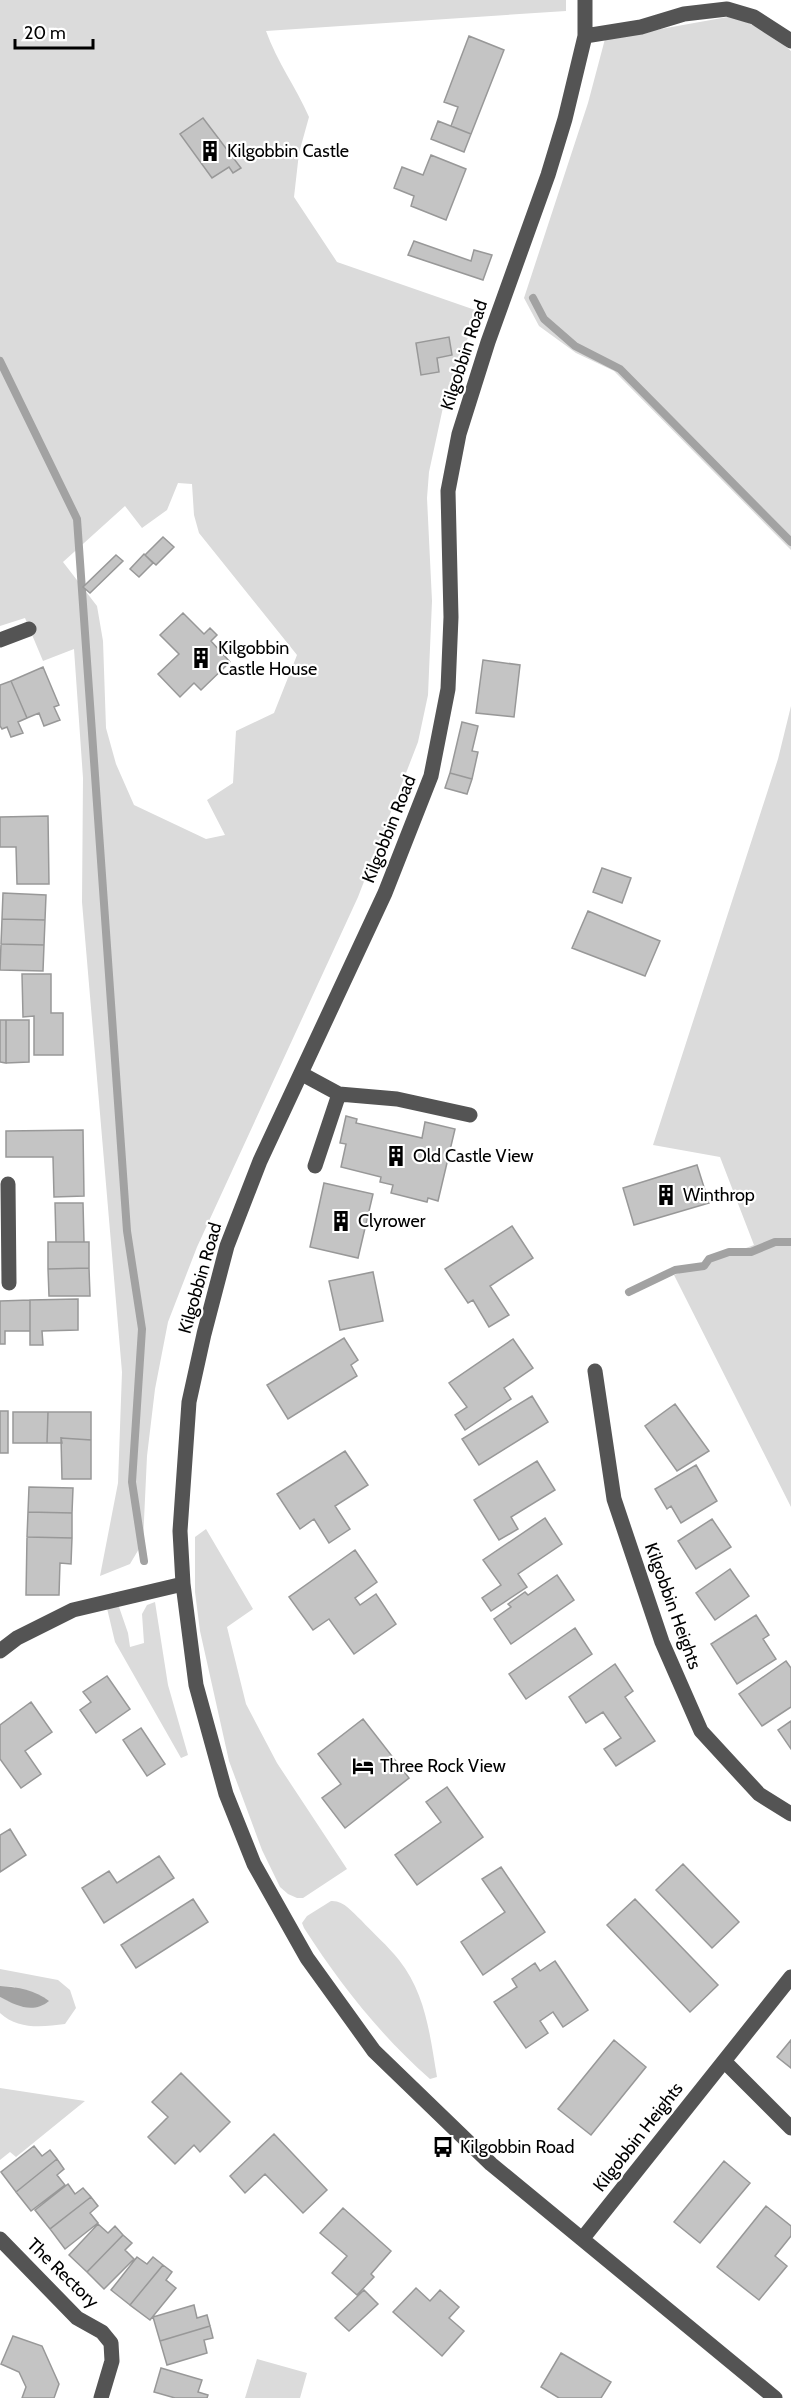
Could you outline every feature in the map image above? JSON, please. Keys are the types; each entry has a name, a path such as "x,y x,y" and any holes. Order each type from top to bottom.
{"street":[{"name":"Kilgobbin Road","path":"585,0 585,36 565,119 548,175 488,342 459,434 448,491 451,617 448,689 431,776 385,893 260,1161 227,1246 189,1402 180,1531 183,1584 196,1685 226,1794 254,1863 301,1949 375,2051 491,2164 584,2238 775,2398"},
{"path":"585,36 641,27 684,14 727,9 754,17 791,41"},
{"path":"0,640 29,628"},
{"path":"302,1074 339,1094 398,1099 470,1115"},
{"path":"315,1166 339,1094"},
{"path":"8,1184 4,1231 9,1282"},
{"name":"Kilgobbin Heights","path":"595,1371 614,1499 666,1652 701,1731 759,1794 791,1814"},
{"path":"0,1651 17,1638 73,1610 183,1584"},
{"name":"Kilgobbin Heights","path":"584,2238 791,1977"},
{"path":"724,2061 791,2128"},
{"name":"The Rectory","path":"0,2239 77,2318 102,2332 111,2343 112,2361 101,2398"}],"shaded area":[{"path":"0,0 566,0 566,11 266,31 309,117 299,153 294,197 337,262 478,311 445,398 429,472 427,498 432,601 428,695 418,742 358,897 197,1247 168,1322 155,1389 147,1456 143,1542 130,1564 100,1576 118,1483 122,1372 82,902 83,778 74,649 43,661 25,618 0,626","holes":["178,483 192,484 194,515 199,533 297,655 274,713 236,731 233,783 207,800 225,835 206,839 134,805 116,764 106,728 103,641 97,606 63,562 125,506 142,528 167,510"]},
{"path":"733,16 768,32 791,51 791,550 614,371 576,353 539,326 524,298 588,103 605,39"},
{"path":"791,706 791,1507 674,1275 754,1245 720,1157 653,1145 778,759"},
{"path":"206,1529 253,1609 227,1627 246,1704 277,1763 347,1869 303,1898 288,1894 280,1887 262,1850 229,1761 200,1631 195,1592 195,1537"},
{"path":"155,1602 168,1685 188,1755 181,1758 115,1642 106,1604 118,1604 128,1633 130,1647 144,1643 142,1614 147,1605"},
{"path":"331,1901 340,1902 351,1910 390,1950 408,1973 426,2016 437,2077 430,2079 394,2045 347,1989 304,1928 302,1923 307,1916"},
{"path":"0,1969 58,1980 70,1990 76,2008 65,2024 31,2026 7,2018 0,2013 0,1997 13,2003 15,1987 0,1986"},
{"path":"0,1986 26,1990 49,2001 31,2008 19,2006 0,1997"},
{"path":"0,2088 85,2101 16,2157 10,2152 0,2160"},
{"path":"257,2359 307,2373 300,2398 245,2398"}],"building":[{"path":"469,36 504,50 471,134 451,126 458,107 444,102"},
{"name":"Kilgobbin Castle","path":"203,118 241,168 233,173 229,167 212,178 180,134"},
{"path":"438,121 471,134 464,152 431,139"},
{"path":"431,155 466,169 446,220 411,206 414,196 394,188 402,167 423,175"},
{"path":"414,241 471,261 474,250 492,255 483,280 408,255"},
{"path":"449,337 452,355 437,358 439,372 421,375 416,343"},
{"path":"163,537 174,547 156,565 145,555"},
{"path":"144,554 153,563 139,577 130,569"},
{"path":"116,555 123,561 90,593 83,587"},
{"name":"Kilgobbin Castle House","path":"183,613 204,634 210,628 217,635 211,641 230,662 201,690 194,683 180,697 158,674 179,654 160,635"},
{"path":"483,660 520,665 514,717 476,713"},
{"path":"43,667 59,705 54,707 60,720 44,726 39,713 27,718 11,681"},
{"path":"11,681 27,718 18,722 23,733 11,737 7,727 2,729 0,726 0,685"},
{"path":"462,722 478,726 472,751 478,752 472,779 450,773"},
{"path":"450,773 472,779 467,794 445,788"},
{"path":"48,816 49,884 17,884 16,847 0,847 0,817"},
{"path":"602,868 631,878 622,903 593,892"},
{"path":"3,893 46,895 45,920 2,919"},
{"path":"588,911 660,941 645,976 572,948"},
{"path":"2,919 45,920 44,945 1,944"},
{"path":"1,944 44,945 43,971 0,970"},
{"path":"22,974 51,974 51,1013 63,1013 63,1055 34,1055 34,1016 23,1017"},
{"path":"0,1020 6,1020 6,1063 0,1062"},
{"path":"6,1020 29,1020 29,1062 6,1063"},
{"name":"Old Castle View","path":"346,1116 357,1119 356,1123 422,1138 425,1122 455,1129 438,1201 428,1198 427,1202 391,1193 393,1185 380,1182 381,1177 341,1167 346,1144 340,1143"},
{"path":"83,1130 84,1196 54,1197 53,1157 6,1157 6,1131"},
{"name":"Winthrop","path":"697,1165 709,1203 634,1225 623,1188"},
{"name":"Clyrower","path":"324,1183 373,1194 358,1258 310,1247"},
{"path":"55,1203 83,1203 84,1242 56,1242"},
{"path":"512,1226 533,1258 490,1286 509,1315 489,1327 473,1300 468,1303 445,1269"},
{"path":"48,1242 89,1242 89,1268 48,1269"},
{"path":"89,1268 90,1296 49,1296 48,1269"},
{"path":"373,1272 383,1321 340,1330 329,1281"},
{"path":"78,1299 78,1330 42,1331 43,1345 30,1345 30,1300"},
{"path":"30,1300 30,1331 5,1331 5,1344 0,1344 0,1301"},
{"path":"344,1338 358,1360 351,1365 357,1376 288,1419 267,1385"},
{"path":"513,1339 533,1368 504,1388 511,1399 465,1430 455,1415 467,1407 449,1383"},
{"path":"532,1396 548,1422 479,1465 462,1439"},
{"path":"675,1404 709,1451 677,1471 645,1426"},
{"path":"0,1411 8,1411 8,1453 0,1453"},
{"path":"13,1412 48,1412 47,1443 13,1443"},
{"path":"48,1412 91,1412 91,1440 61,1438 62,1443 47,1443"},
{"path":"61,1438 91,1440 91,1479 62,1479"},
{"path":"345,1451 368,1485 335,1506 350,1529 329,1543 314,1519 300,1529 277,1494"},
{"path":"537,1461 555,1490 511,1517 518,1529 499,1540 474,1500"},
{"path":"696,1465 717,1501 681,1523 671,1506 667,1509 655,1489"},
{"path":"29,1487 73,1488 72,1513 28,1512"},
{"path":"28,1512 72,1513 72,1538 27,1537"},
{"path":"545,1518 562,1544 518,1574 527,1587 491,1611 482,1598 501,1585 483,1560"},
{"path":"712,1519 731,1547 696,1569 678,1541"},
{"path":"27,1537 72,1538 71,1564 60,1563 59,1595 26,1595"},
{"path":"355,1550 377,1582 355,1598 360,1605 376,1594 396,1624 354,1654 329,1619 313,1630 289,1597"},
{"path":"730,1569 749,1596 715,1620 696,1593"},
{"path":"557,1575 574,1600 511,1644 494,1619 511,1607 508,1604 525,1592 528,1595"},
{"path":"756,1615 769,1635 763,1639 776,1659 737,1684 711,1644"},
{"path":"575,1628 592,1654 526,1699 509,1674"},
{"path":"786,1661 791,1668 791,1707 762,1726 739,1694"},
{"path":"615,1664 633,1691 625,1697 655,1741 616,1766 604,1749 621,1738 603,1712 586,1723 569,1697"},
{"path":"107,1676 130,1709 96,1733 80,1710 91,1702 83,1692"},
{"path":"31,1702 52,1732 25,1751 41,1774 21,1788 0,1759 0,1725"},
{"name":"Three Rock View","path":"363,1719 409,1778 345,1828 322,1798 341,1784 318,1754"},
{"path":"791,1721 791,1749 778,1730"},
{"path":"141,1728 165,1764 147,1776 123,1740"},
{"path":"447,1787 483,1837 417,1885 395,1855 441,1822 426,1802"},
{"path":"10,1829 26,1855 0,1872 0,1835"},
{"path":"159,1856 174,1878 104,1923 82,1888 109,1871 117,1883"},
{"path":"683,1864 739,1922 712,1948 656,1890"},
{"path":"501,1867 545,1932 483,1975 461,1942 505,1912 482,1879"},
{"path":"193,1899 208,1922 136,1968 121,1945"},
{"path":"635,1899 718,1985 690,2012 607,1925"},
{"path":"555,1961 588,2010 563,2027 553,2012 540,2021 548,2033 526,2048 494,2002 517,1987 512,1979 535,1963 540,1971"},
{"path":"614,2040 646,2067 591,2135 558,2109"},
{"path":"791,2040 791,2068 777,2057"},
{"path":"181,2073 230,2122 200,2152 194,2145 175,2164 148,2137 168,2117 152,2102"},
{"path":"274,2134 327,2190 303,2213 265,2174 245,2193 230,2176"},
{"path":"34,2146 42,2156 50,2150 57,2159 16,2192 1,2172"},
{"path":"57,2159 64,2169 57,2175 65,2185 31,2211 16,2192"},
{"path":"724,2161 750,2183 700,2243 674,2222"},
{"path":"68,2184 75,2194 83,2188 91,2197 50,2229 35,2210"},
{"path":"91,2197 98,2206 90,2213 98,2223 65,2249 50,2229"},
{"path":"766,2206 791,2226 791,2236 775,2256 787,2266 759,2300 717,2267"},
{"path":"343,2208 391,2251 371,2274 374,2277 357,2295 332,2273 347,2256 320,2233"},
{"path":"98,2224 108,2233 115,2226 123,2235 87,2272 69,2255"},
{"path":"123,2235 132,2243 125,2250 134,2259 104,2289 87,2272"},
{"path":"137,2257 147,2264 153,2257 163,2265 130,2305 111,2290"},
{"path":"163,2265 172,2272 166,2280 176,2288 150,2320 130,2305"},
{"path":"416,2288 430,2301 440,2290 459,2307 449,2318 464,2331 442,2356 393,2312"},
{"path":"364,2290 378,2304 349,2331 335,2318"},
{"path":"194,2305 197,2318 207,2315 210,2326 160,2341 153,2317"},
{"path":"210,2326 213,2338 204,2340 207,2353 167,2365 160,2341"},
{"path":"13,2336 42,2346 59,2384 54,2398 22,2398 26,2387 19,2372 1,2364"},
{"path":"561,2353 611,2382 601,2398 559,2398 541,2387"},
{"path":"161,2368 202,2380 198,2392 208,2395 207,2398 175,2398 154,2392"}],"waterway":[{"path":"533,298 544,319 575,346 620,369 791,542"},
{"path":"0,361 77,519 127,1231 142,1329 132,1482 144,1561"},
{"path":"629,1292 675,1270 704,1266 709,1259 729,1252 751,1252 775,1242 791,1242"}],"place":[{"name":"Kilgobbin Castle","path":"210,151"},
{"name":"Kilgobbin Castle House","path":"201,658"},
{"name":"Old Castle View","path":"396,1156"},
{"name":"Winthrop","path":"666,1195"},
{"name":"Clyrower","path":"341,1221"},
{"name":"Three Rock View","path":"363,1766"},
{"name":"Kilgobbin Road","path":"443,2147"}]}
